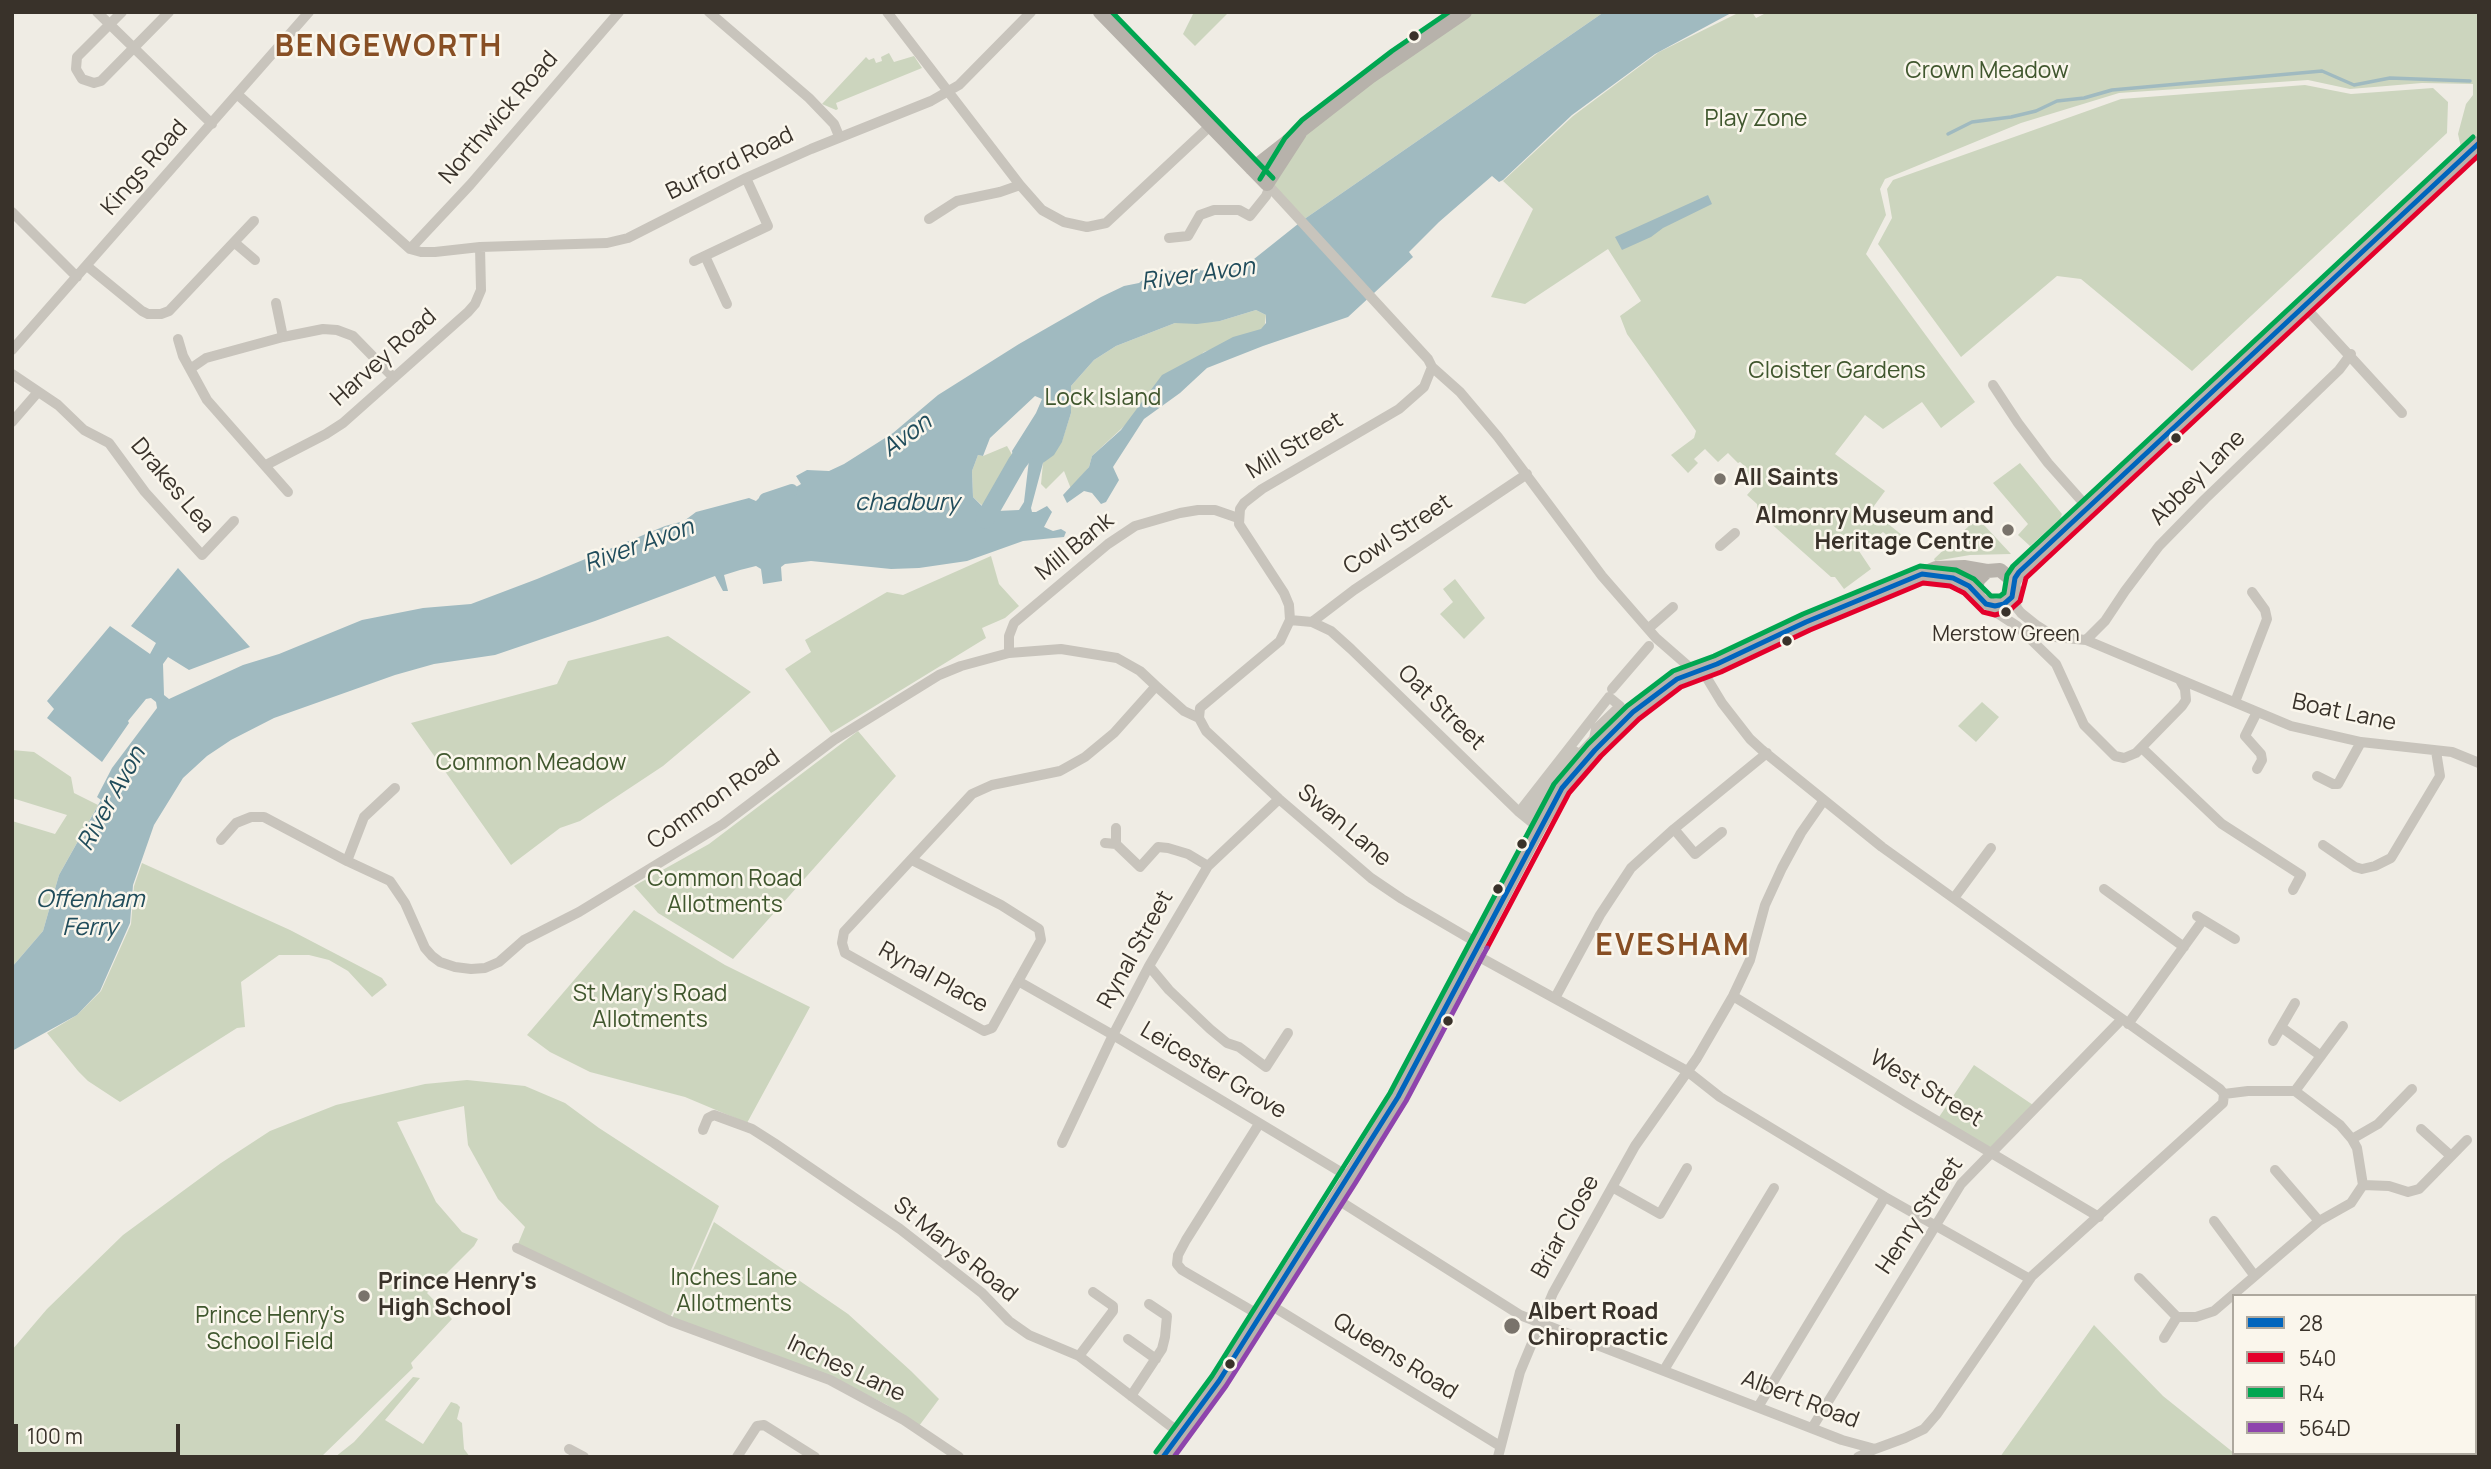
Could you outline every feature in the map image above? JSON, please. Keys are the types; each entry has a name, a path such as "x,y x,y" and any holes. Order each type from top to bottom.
{"main road":[{"path":"1100,12 1268,185 1279,163 1300,133"},
{"path":"1252,169 1370,77 1465,12"},
{"path":"1922,575 1953,578 1969,586 1986,604 1995,606 2009,601 2019,572 2478,145"},
{"path":"1978,595 1978,580 1991,570 2034,559"},
{"path":"1163,1457 1265,1310 1398,1097 1539,828 1562,788 1595,750 1633,712 1670,683 1936,568 1950,566 1991,570 2009,575 2013,588"}],"street":[{"path":"97,12 212,124"},
{"path":"122,12 77,57 76,69 82,79 94,83 101,81 169,12"},
{"name":"Kings Road","path":"12,350 309,12"},
{"name":"Northwick Road","path":"410,248 470,185 619,12"},
{"path":"709,12 809,98 834,124 839,136"},
{"path":"887,12 1020,185 1042,210 1053,217 1087,227 1106,223 1210,126"},
{"name":"Burford Road","path":"410,248 421,252 480,247 586,244 628,238 746,178 839,136 932,101 950,91 1031,12"},
{"path":"237,94 410,248"},
{"path":"694,261 768,226 746,178"},
{"path":"929,219 957,201 1020,185"},
{"path":"1268,185 1432,366 1460,392 1527,474 1601,576 1649,628 1653,642 1698,671 1750,739 1882,847 2224,1094 2295,1091 2340,1125 2357,1148 2363,1185 2351,1203 2319,1221 2233,1294"},
{"path":"1169,238 1188,236 1200,215 1214,210 1239,210 1250,216 1266,196 1268,185"},
{"path":"12,212 77,277"},
{"path":"87,266 142,311 161,314 169,311 254,221"},
{"path":"235,243 255,260"},
{"name":"Harvey Road","path":"266,464 343,423 475,304 482,277 480,247"},
{"path":"705,256 727,304"},
{"path":"276,303 282,337"},
{"path":"2303,305 2402,413"},
{"path":"190,369 206,358 282,337 323,330 347,333 359,341 394,378"},
{"path":"178,339 183,356 207,400 288,492"},
{"name":"Abbey Lane","path":"2086,640 2105,621 2159,546 2204,499 2339,370 2351,355"},
{"name":"Mill Street","path":"1238,518 1244,503 1262,489 1399,410 1424,387 1432,366"},
{"path":"12,374 38,392 12,422"},
{"path":"1993,385 2048,463 2088,508"},
{"name":"Drakes Lea","path":"38,392 58,405 84,430 109,443 145,492 202,555 234,521"},
{"name":"Cowl Street","path":"1312,622 1354,590 1527,474"},
{"name":"Mill Bank","path":"1009,653 1009,636 1014,623 1108,544 1135,526 1198,510 1215,510 1238,518"},
{"path":"1156,686 1184,711 1199,718 1200,708 1280,641 1290,620 1289,605 1239,524 1238,518"},
{"path":"1720,546 1735,533"},
{"path":"2013,588 2017,608 2055,637 2086,640 2203,690"},
{"path":"2235,702 2272,618 2252,592"},
{"path":"1995,606 1994,611 2017,626 2056,664 2084,725 2110,753 2124,758 2142,748 2186,700 2203,690"},
{"path":"1649,628 1673,607"},
{"path":"1290,620 1312,622"},
{"name":"Oat Street","path":"1312,622 1331,631 1351,649 1508,802 1539,828"},
{"path":"1610,693 1620,706 1596,729 1594,739 1580,754 1574,751 1531,813 1524,807 1610,693 1653,642"},
{"name":"Common Road","path":"347,860 390,881 405,903 425,948 440,962 471,969 485,968 499,962 524,940 579,912 723,824 834,740 939,675 1009,653 1061,649 1117,658 1140,671 1156,686"},
{"path":"2180,680 2185,689 2186,700"},
{"name":"Rynal Place","path":"912,860 1001,905 1039,929 1041,940 992,1028 984,1031 845,953 842,943 844,932 972,794 992,785 1060,771 1085,757 1114,733 1156,686"},
{"name":"Boat Lane","path":"2203,690 2291,726 2361,742 2452,752 2479,763"},
{"path":"2257,712 2245,736 2261,754 2262,760 2257,769"},
{"name":"Swan Lane","path":"1199,718 1206,731 1279,799 1374,880 1476,949 1555,998 1687,1071 1720,1097 1885,1197 2030,1279"},
{"path":"2317,776 2338,784 2361,742"},
{"path":"2142,748 2222,824 2301,875 2293,890"},
{"path":"2323,845 2362,869 2391,858 2440,776 2436,751"},
{"path":"1555,998 1600,915 1632,868 1674,829 1767,753"},
{"path":"221,841 236,822 251,817 264,817 347,860 364,817 395,788"},
{"name":"Rynal Street","path":"1062,1143 1112,1035 1208,866 1279,799"},
{"name":"Briar Close","path":"1499,1451 1520,1372 1539,1323 1571,1258 1634,1146 1687,1071 1733,996 1750,960 1765,905 1782,868 1801,833 1824,800"},
{"path":"1116,828 1111,843 1140,867 1158,848 1188,854 1208,866"},
{"path":"1674,829 1695,854 1722,832"},
{"path":"1954,898 1991,848"},
{"path":"2102,905 2107,891 2184,947"},
{"name":"Henry Street","path":"1812,1429 1961,1184 2125,1021 2184,947 2200,918 2235,939"},
{"path":"1149,966 1169,990 1210,1029 1266,1067 1288,1033"},
{"name":"Leicester Grove","path":"1018,981 1349,1177"},
{"name":"West Street","path":"1733,996 2099,1217"},
{"path":"2273,1041 2295,1003"},
{"path":"2295,1091 2343,1026"},
{"path":"2281,1027 2321,1056"},
{"path":"2352,1139 2378,1124 2412,1089"},
{"name":"Albert Road","path":"1335,1198 1498,1303 1539,1323 1812,1429 1875,1449 1924,1429 2030,1279 2224,1104 2224,1094"},
{"name":"St Marys Road","path":"703,1130 708,1118 714,1115 752,1129 900,1229 982,1293 1009,1321 1029,1335 1079,1356 1181,1434"},
{"name":"Queens Road","path":"1259,1124 1186,1240 1178,1255 1177,1264 1182,1270 1265,1310 1499,1451"},
{"path":"2421,1129 2451,1156"},
{"path":"2363,1185 2389,1186 2408,1192 2419,1189 2467,1140"},
{"path":"1612,1187 1660,1214 1687,1168"},
{"path":"2275,1170 2319,1221"},
{"path":"1664,1370 1774,1188"},
{"path":"1758,1407 1885,1197"},
{"path":"2214,1221 2255,1275"},
{"name":"Inches Lane","path":"517,1248 670,1321 830,1380 904,1420 959,1457"},
{"path":"2139,1278 2177,1317 2196,1317 2214,1311 2232,1295"},
{"path":"1079,1356 1113,1311 1113,1306 1093,1292"},
{"path":"1131,1396 1163,1349 1167,1316 1149,1304"},
{"path":"2164,1338 2177,1317"},
{"path":"1128,1339 1156,1359"},
{"path":"737,1457 757,1426 764,1425 816,1457"},
{"path":"569,1449 584,1457"},
{"path":"1858,1457 1875,1449"}],"green space":[{"path":"1194,12 1229,12 1195,46 1183,34"},
{"path":"1465,12 1604,12 1303,220 1270,186 1292,143"},
{"path":"1740,12 1752,12 1756,18 1768,12 2479,12 2479,140 2463,156 2458,134 2466,104 2473,95 2473,84 2422,83 2350,89 2308,80 2119,93 2021,123 1885,179 1880,189 1886,215 1866,254 1975,402 1941,428 1922,402 1883,429 1865,415 1835,454 1885,491 1871,510 1913,544 1903,549 1883,532 1859,551 1871,569 1844,589 1835,577 1831,577 1758,512 1757,504 1747,495 1755,486 1743,474 1748,469 1740,462 1728,453 1718,462 1705,449 1694,459 1698,463 1688,473 1671,455 1694,438 1696,431 1627,334 1620,316 1641,301 1608,249 1525,304 1491,297 1533,209 1503,181 1573,116 1659,52"},
{"path":"889,53 894,62 914,56 922,68 836,103 836,110 822,104 866,57 869,60 874,58 876,63"},
{"path":"2305,85 2351,94 2433,88 2448,102 2447,133 2192,371 2081,279 2057,276 1961,357 1878,244 1892,218 1887,189 1893,180 2121,99"},
{"name":"Lock Island","path":"1256,310 1266,315 1264,331 1204,352 1092,456 1089,467 1071,489 1064,471 1046,489 1041,484 1043,463 1062,441 1071,413 1071,386 1094,360 1116,346 1175,323 1220,321"},
{"path":"1007,446 1017,463 984,507 973,497 972,471 978,455 983,456"},
{"path":"2020,463 2062,514 2060,519 2030,546 2018,535 2028,524 1993,483"},
{"path":"1971,524 1984,525 2011,554 1970,555 1935,561 1934,559"},
{"path":"991,556 999,584 1019,606 1005,618 982,628 986,638 831,733 785,669 811,652 805,640 887,592 903,595"},
{"path":"1455,579 1485,618 1464,639 1440,614 1453,602 1443,589"},
{"name":"Common Meadow","path":"668,636 751,692 663,766 580,821 560,828 511,865 411,723 557,684 568,661"},
{"path":"1982,702 1999,717 1976,742 1958,726"},
{"name":"Common Road Allotments","path":"858,731 896,776 733,959 658,913 634,886 709,844"},
{"path":"12,750 34,752 71,777 74,793 98,805 59,875 43,931 12,967 12,821 55,834 67,815 12,798"},
{"path":"142,863 290,930 382,978 387,985 372,997 348,971 329,960 309,955 279,955 241,982 245,1027 237,1028 120,1102 88,1081 47,1033 77,1015 101,991 131,924 134,886"},
{"name":"St Mary's Road Allotments","path":"634,910 725,965 810,1007 747,1123 685,1097 590,1072 550,1052 527,1035"},
{"path":"1974,1065 2036,1107 1991,1152 1937,1120"},
{"name":"Prince Henry's School Field","path":"467,1080 525,1086 565,1103 719,1206 670,1318 518,1244 525,1227 498,1199 468,1145 464,1106 397,1122 436,1202 462,1232 478,1239 427,1293 452,1319 411,1363 413,1368 321,1457 12,1457 12,1350 47,1309 123,1235 221,1163 270,1131 336,1105 425,1084"},
{"name":"Inches Lane Allotments","path":"714,1222 848,1314 911,1371 939,1399 919,1426 887,1405 823,1373 672,1318"},
{"path":"2094,1325 2163,1396 2232,1451 2232,1455 2239,1457 2000,1457"},
{"path":"413,1377 420,1378 385,1420 423,1444 451,1402 457,1404 460,1407 457,1419 462,1423 464,1449 470,1457 335,1457 354,1442"}],"water":[{"name":"chadbury","path":"1604,12 1733,12 1655,54 1572,115 1503,180 1499,182 1492,176 1439,222 1409,252 1413,257 1348,317 1207,368 1180,393 1144,419 1113,467 1119,480 1106,502 1101,504 1092,493 1084,491 1067,503 1063,495 1089,467 1092,456 1121,430 1162,375 1233,337 1261,329 1266,323 1266,315 1256,310 1220,321 1175,323 1116,346 1094,360 1071,386 1071,413 1062,442 1054,455 1043,463 1031,508 1032,512 1036,512 1047,506 1052,512 1044,527 1053,531 1061,529 1066,532 1064,537 1023,541 967,561 919,568 891,569 811,561 785,564 781,567 782,581 763,584 761,569 756,566 724,575 728,591 723,591 715,576 495,655 434,664 395,675 274,718 231,740 207,756 183,778 154,825 133,885 130,923 100,991 77,1015 12,1051 12,967 43,931 59,875 101,800 97,797 112,768 157,708 156,702 151,698 146,699 128,721 102,762 47,718 54,709 47,701 110,626 150,654 156,643 131,626 178,568 250,647 189,670 168,657 163,664 164,695 169,699 243,665 279,654 362,620 423,608 471,604 665,526 684,521 696,512 749,498 756,501 760,497 771,502 801,484 796,476 807,470 829,471 844,464 893,433 938,395 1101,297 1124,286 1139,283 1153,271 1237,270 1303,220","holes":["1035,396 1042,399 1012,451 1014,462 1020,466 1029,460 1024,502 1019,510 997,511 1000,498 992,494 983,507 973,497 972,471 978,455 983,456 990,438"]},
{"path":"1708,195 1712,204 1622,250 1615,237"}],"waterway":[{"path":"1948,134 1972,122 2011,117 2036,111 2057,101 2084,98 2112,90 2322,71 2354,85 2390,78 2470,81"},
{"name":"River Avon","path":"985,519 1017,463 1032,443"},
{"path":"765,499 792,490"}],"transit line":[{"name":"R4","path":"1112,12 1273,178"},
{"name":"R4","path":"1260,179 1285,138 1302,120 1392,51 1449,12"},
{"name":"R4","path":"1156,1452 1212,1376 1390,1093 1554,784 1588,744 1627,706 1673,671 1714,656 1803,614 1920,566 1956,570 1974,579 1991,596 2000,596 2004,593 2007,575 2013,566 2473,137"},
{"name":"28","path":"1163,1457 1219,1381 1398,1097 1562,788 1633,712 1677,679 1922,574 1953,578 1969,586 1986,604 2004,604 2012,597 2015,578 2019,572 2479,143"},
{"name":"540","path":"1487,948 1569,793 1601,756 1639,719 1681,687 1923,583 1950,586 1964,593 1983,612 1995,615 2009,611 2020,601 2026,578 2479,155"},
{"name":"564D","path":"1174,1457 1226,1386 1406,1101 1487,948"}],"place":[{"name":"All Saints","path":"1720,479"},
{"name":"Almonry Museum and Heritage Centre","path":"2008,530"},
{"name":"Merstow Green","path":"2006,612"},
{"name":"Prince Henry's High School","path":"364,1296"},
{"name":"Albert Road Chiropractic","path":"1512,1326"}],"district":[{"name":"BENGEWORTH","path":"389,48"},
{"name":"EVESHAM","path":"1673,947"}],"park label":[{"name":"Crown Meadow","path":"1987,72"},
{"name":"Play Zone","path":"1756,120"},
{"name":"Cloister Gardens","path":"1837,372"}],"water label":[{"name":"Avon","path":"907,436"},
{"name":"Offenham Ferry","path":"90,914"}]}
